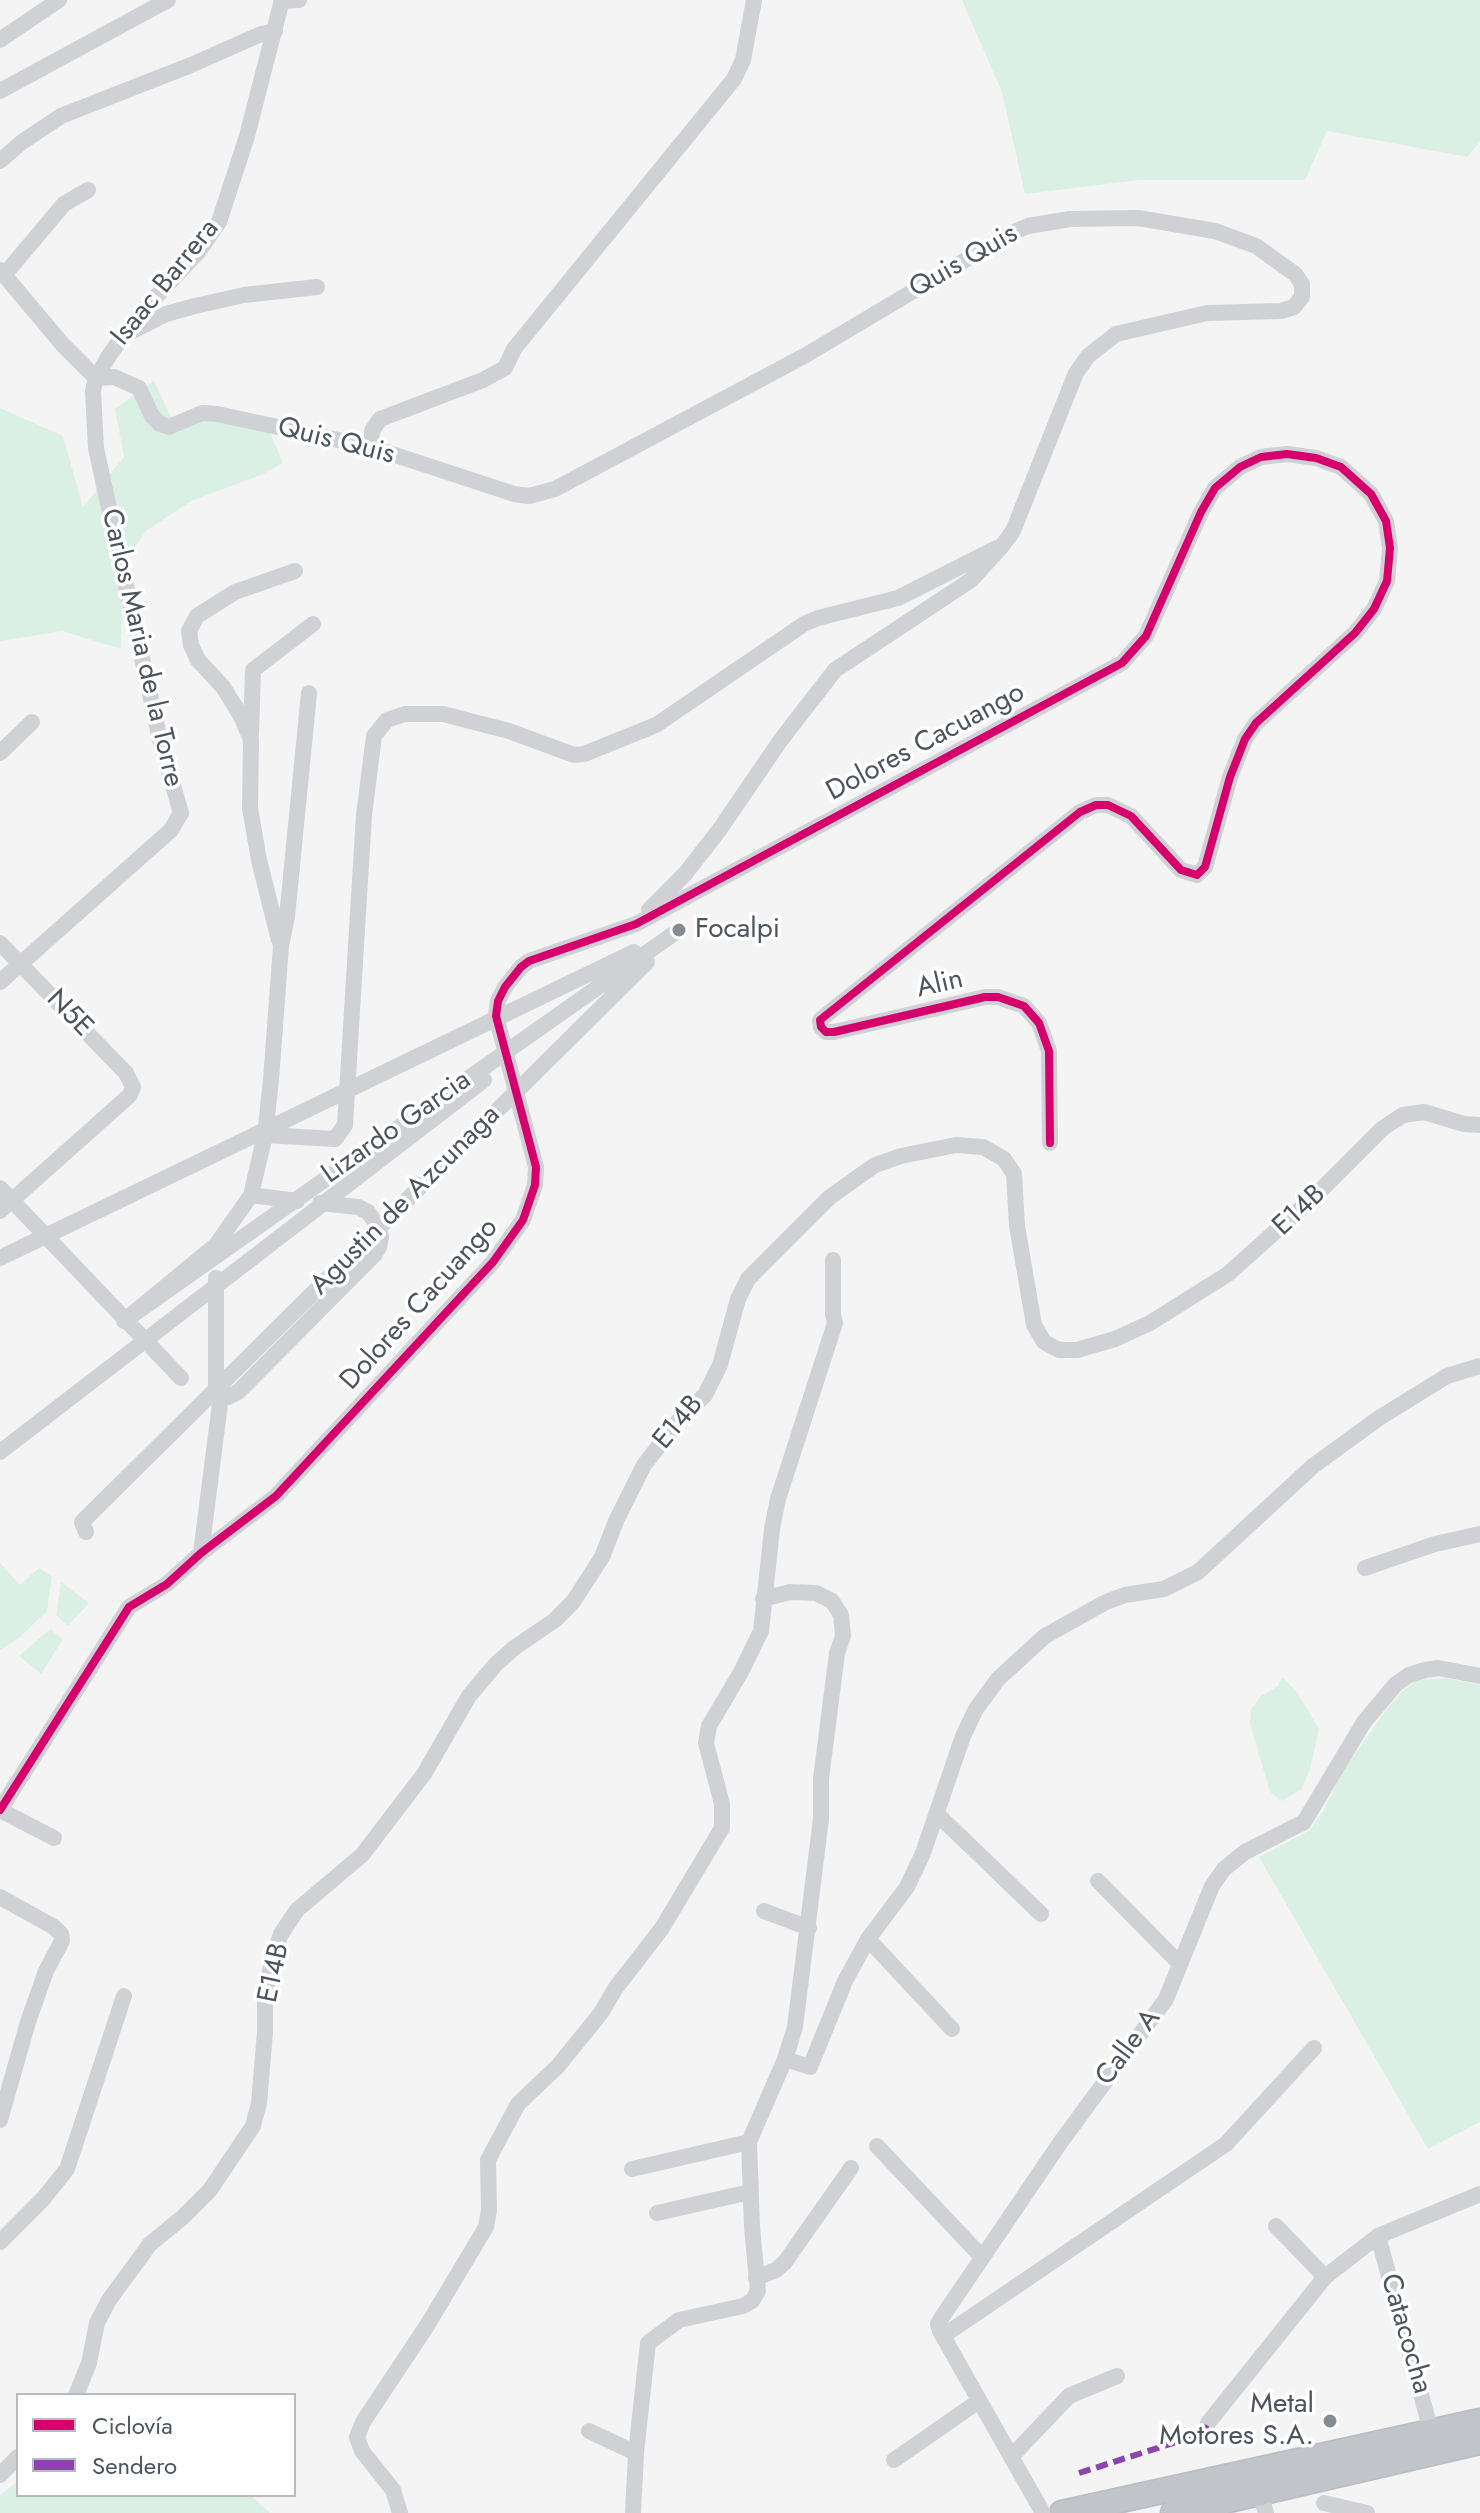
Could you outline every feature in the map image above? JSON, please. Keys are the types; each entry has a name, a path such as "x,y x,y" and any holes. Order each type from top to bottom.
{"highway":[{"path":"1062,2513 1480,2421"},
{"path":"1173,2513 1321,2499 1480,2442"}],"street":[{"path":"0,40 59,0"},
{"path":"0,91 168,0"},
{"name":"Isaac Barrera","path":"2,272 63,345 96,378 124,336 199,251 219,222 247,136 275,31 288,0"},
{"path":"371,447 372,431 380,419 483,380 505,368 514,349 734,79 743,60 754,0"},
{"path":"0,161 61,116 275,31"},
{"path":"2,272 64,204 88,190"},
{"name":"Quis Quis","path":"96,378 114,377 139,388 152,416 169,427 202,413 217,414 371,447 514,494 543,494 806,355 1009,234 1028,226 1050,221 1138,218 1215,231 1256,246 1295,274 1302,284 1302,297 1294,307 1281,311 1207,313 1116,334 1088,356 1076,373 1013,531 1002,546 971,580 835,670 685,874 636,924"},
{"path":"124,336 166,314 195,306 244,295 317,287"},
{"name":"Carlos Maria de la Torre","path":"0,982 171,830 181,813 160,740 96,448 93,391 96,378"},
{"name":"Dolores Cacuango","path":"54,1838 0,1810 129,1607 167,1584 201,1553 276,1496 507,1245 523,1220 536,1167 497,1018 498,1001 505,987 529,961 636,924 1122,663 1146,636 1215,488 1240,467 1261,457 1287,454 1316,458 1341,467 1371,494 1386,521 1390,548 1387,581 1381,595 1355,633 1256,723 1245,739 1230,777 1205,867 1197,875 1181,870 1131,816 1108,805 1096,805 1080,812 823,1015 821,1027"},
{"name":"Lizardo Garcia","path":"265,1133 335,1139 345,1125 364,815 374,736 387,720 405,714 443,714 509,731 574,755 584,754 656,725 804,624 898,598 1002,546"},
{"path":"251,740 223,687 198,660 189,631 197,616 235,592 295,571"},
{"path":"281,946 259,860 250,808 253,670 313,624"},
{"name":"Lizardo Garcia","path":"216,1250 251,1195 265,1133 281,946 287,917 309,693"},
{"path":"0,753 32,722"},
{"path":"0,1258 265,1133 679,930"},
{"name":"Lizardo Garcia","path":"0,1452 323,1204 507,1057 679,930"},
{"name":"Agustin de Azcunaga","path":"379,1228 679,930"},
{"name":"N5E","path":"0,943 126,1073 133,1087 130,1095 4,1200"},
{"name":"Alin","path":"821,1027 826,1032 834,1032 985,997 998,997 1024,1006 1039,1023 1049,1051 1050,1143"},
{"name":"Lizardo Garcia","path":"124,1321 216,1250 507,1057"},
{"name":"E14B","path":"77,2393 89,2363 97,2323 109,2300 150,2244 210,2190 253,2126 261,2078 265,1998 272,1960 281,1934 297,1910 362,1855 424,1774 469,1696 496,1664 555,1620 573,1602 602,1557 644,1465 680,1419 705,1395 720,1365 738,1299 748,1279 830,1197 875,1165 915,1153 956,1145 983,1147 1004,1159 1014,1174 1017,1226 1034,1325 1044,1342 1059,1350 1077,1350 1115,1339 1150,1323 1228,1274 1315,1196 1383,1128 1403,1115 1424,1112 1464,1124 1480,1125"},
{"path":"219,1393 228,1397 238,1392 375,1254 381,1237 368,1212 358,1207 251,1195"},
{"path":"4,1200 45,1236 181,1378"},
{"path":"201,1553 219,1393 216,1250"},
{"path":"400,2513 393,2490 362,2451 357,2437 363,2422 428,2324 486,2227 489,2210 488,2160 518,2104 558,2066 601,2013 615,1989 662,1928 722,1828 722,1804 709,1758 707,1734 761,1631 778,1499 835,1323 833,1260"},
{"path":"785,2059 810,2067 845,1981 868,1939 907,1887 937,1814 963,1736 976,1709 998,1679 1045,1636 1106,1602 1182,1582 1212,1559 1313,1466 1379,1418 1447,1376 1480,1366"},
{"path":"86,1532 82,1522 219,1393"},
{"path":"1365,1568 1435,1544 1480,1534"},
{"path":"633,2513 648,2343 679,2320 743,2306 752,2301 758,2291 749,2142 785,2059 795,2027 821,1819 821,1779 837,1653 843,1636 841,1615 832,1601 816,1593 790,1592 763,1599"},
{"name":"Calle A","path":"943,2336 938,2324 982,2257 1060,2143 1166,1999 1212,1886 1224,1869 1245,1852 1304,1822 1364,1722 1396,1684 1409,1675 1438,1668 1480,1676"},
{"path":"937,1814 1041,1914"},
{"path":"1098,1881 1180,1964"},
{"path":"0,1897 54,1927 61,1934 62,1941 46,1971 32,2010 1,2111"},
{"path":"764,1911 809,1928"},
{"path":"868,1939 952,2029"},
{"path":"0,2242 43,2199 67,2169 124,1996"},
{"path":"1043,2513 943,2336 1226,2144 1314,2048"},
{"path":"632,2169 749,2142"},
{"path":"877,2146 982,2257"},
{"path":"756,2278 776,2270 785,2262 851,2168"},
{"path":"657,2213 750,2192"},
{"path":"1208,2423 1325,2277 1378,2236 1480,2194"},
{"path":"1276,2226 1325,2277"},
{"name":"Catacocha","path":"1378,2236 1431,2431"},
{"path":"1011,2457 1069,2396 1117,2376"},
{"path":"894,2460 979,2401"},
{"path":"589,2431 636,2453"},
{"path":"0,2475 16,2459"},
{"path":"1321,2499 1367,2513"}],"green space":[{"path":"962,0 1480,0 1480,142 1467,157 1327,131 1305,180 1139,180 1025,194 1002,92"},
{"path":"154,380 170,416 263,416 283,463 261,475 191,501 146,531 123,564 121,649 62,631 0,641 0,408 63,436 83,507 124,457 115,409"},
{"path":"0,1563 20,1585 39,1568 52,1577 47,1611 20,1637 0,1650"},
{"path":"61,1582 89,1603 68,1626 56,1615"},
{"path":"50,1629 63,1639 41,1674 19,1656"},
{"path":"1282,1677 1297,1692 1319,1729 1302,1789 1282,1801 1270,1792 1250,1724 1251,1709 1261,1696 1278,1686"},
{"path":"1445,1678 1480,1685 1480,2122 1428,2149 1259,1857 1310,1830 1344,1769 1403,1691 1417,1680"},
{"path":"16,2483 16,2497 253,2497 270,2513 0,2513 0,2495"}],"marked path":[{"path":"1079,2473 1186,2439 1204,2430 1208,2423"}],"cycle path":[{"path":"0,1810 129,1607 167,1584 201,1553 276,1496 493,1262 523,1220 535,1185 536,1167 496,1016 498,1001 505,987 521,967 529,961 636,924 1122,663 1146,636 1201,512 1215,488 1240,467 1261,457 1287,454 1316,458 1341,467 1371,494 1386,521 1390,548 1387,581 1374,609 1355,633 1256,723 1245,739 1230,777 1205,867 1197,875 1181,870 1131,816 1108,805 1096,805 1080,812 820,1020 826,1032 834,1032 985,997 998,997 1024,1006 1039,1023 1049,1051 1050,1143"}],"place":[{"name":"Focalpi","path":"679,930"},
{"name":"Metal Motores S.A.","path":"1330,2421"}]}
